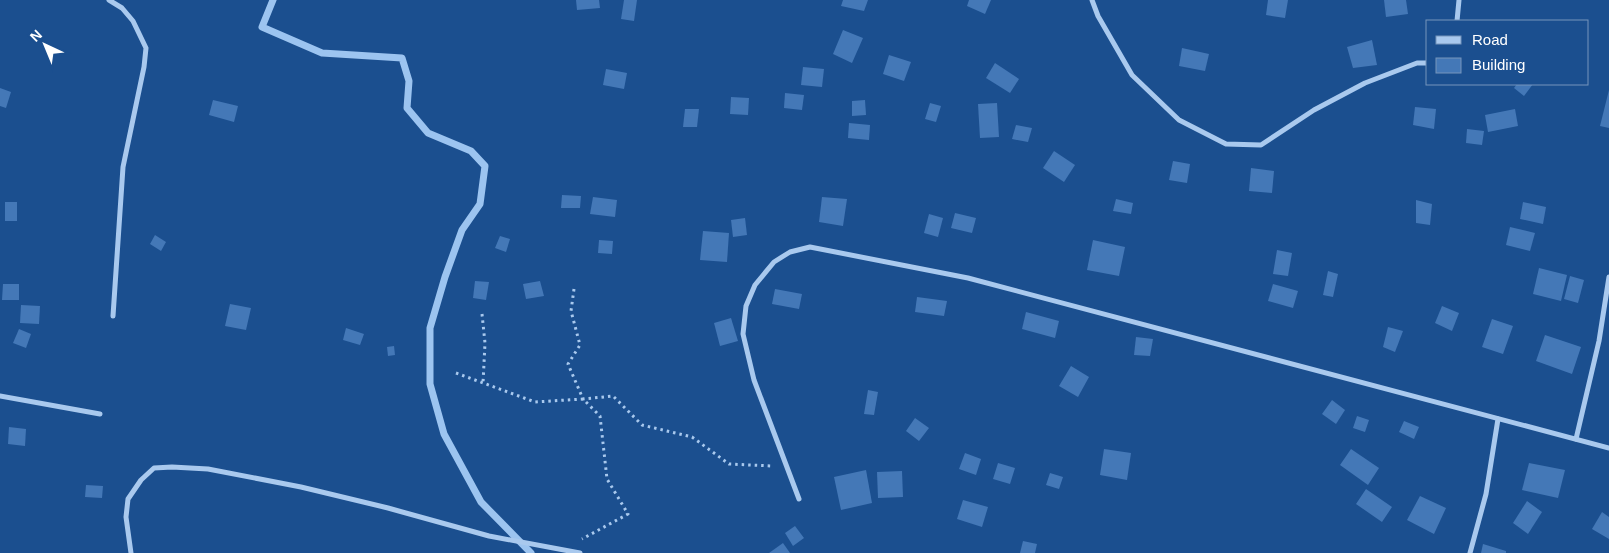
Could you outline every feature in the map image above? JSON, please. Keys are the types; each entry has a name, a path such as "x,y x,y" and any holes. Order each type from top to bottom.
{"street":[{"path":"109,0 122,8 134,21 146,48 144,67 123,167 113,316"},
{"path":"1092,0 1098,16 1132,75 1179,120 1226,144 1261,145 1314,110 1365,83 1417,63 1426,63"},
{"path":"1457,20 1459,0"},
{"path":"799,499 754,380 743,334 746,306 755,285 774,262 790,252 810,247 968,278 1609,448"},
{"path":"1576,439 1599,341 1609,277"},
{"path":"0,396 100,414"},
{"path":"1470,553 1486,494 1498,419"},
{"path":"131,553 126,517 128,499 141,480 154,468 172,467 208,469 301,488 388,508 489,536 580,553"}],"path":[{"path":"564,549 628,514 607,479 600,416 583,398 568,364 580,345 571,311 574,289"},
{"path":"482,314 485,343 483,383"},
{"path":"456,373 535,402 613,396 642,425 692,436 729,464 788,467"}],"building":[{"path":"576,0 599,0 600,8 577,10"},
{"path":"624,0 637,0 634,21 621,19"},
{"path":"843,0 868,0 864,11 841,6"},
{"path":"969,0 991,0 985,14 967,6"},
{"path":"1268,0 1288,0 1285,18 1266,15"},
{"path":"1384,0 1406,0 1408,14 1386,17"},
{"path":"843,30 863,38 852,63 833,54"},
{"path":"1372,40 1377,65 1353,68 1347,47"},
{"path":"1182,48 1209,54 1205,71 1179,66"},
{"path":"889,55 911,62 904,81 883,74"},
{"path":"995,63 1019,79 1010,93 986,78"},
{"path":"803,67 824,69 822,87 801,85"},
{"path":"606,69 627,73 624,89 603,85"},
{"path":"1516,85 1532,85 1524,96 1514,88"},
{"path":"0,88 11,92 6,108 0,106"},
{"path":"1609,90 1609,128 1600,126"},
{"path":"785,93 804,95 802,110 784,108"},
{"path":"731,97 749,98 748,115 730,114"},
{"path":"213,100 238,106 234,122 209,115"},
{"path":"865,100 866,115 852,116 852,101"},
{"path":"930,103 941,106 936,122 925,119"},
{"path":"997,103 999,137 980,138 978,104"},
{"path":"1415,107 1436,109 1434,129 1413,125"},
{"path":"685,109 699,109 697,127 683,127"},
{"path":"1515,109 1518,126 1488,132 1485,115"},
{"path":"849,123 870,125 869,140 848,138"},
{"path":"1016,125 1032,128 1028,142 1012,139"},
{"path":"1467,129 1484,131 1482,145 1466,143"},
{"path":"1054,151 1075,165 1064,182 1043,168"},
{"path":"1173,161 1190,164 1187,183 1169,180"},
{"path":"1251,168 1274,171 1272,193 1249,191"},
{"path":"562,195 581,196 580,208 561,208"},
{"path":"593,197 617,200 615,217 590,214"},
{"path":"822,197 847,199 843,226 819,222"},
{"path":"1116,199 1133,203 1131,214 1113,211"},
{"path":"1416,200 1432,204 1430,225 1416,223"},
{"path":"5,202 17,202 17,221 5,221"},
{"path":"1523,202 1546,207 1543,224 1520,219"},
{"path":"955,213 976,218 972,233 951,228"},
{"path":"929,214 943,218 938,237 924,233"},
{"path":"745,218 747,235 733,237 731,220"},
{"path":"1510,227 1535,233 1530,251 1506,245"},
{"path":"703,231 729,233 727,262 700,260"},
{"path":"155,235 166,242 161,251 150,244"},
{"path":"500,236 510,239 506,252 495,248"},
{"path":"599,240 613,241 612,254 598,253"},
{"path":"1093,240 1125,247 1119,276 1087,270"},
{"path":"1277,250 1292,253 1288,276 1273,274"},
{"path":"1539,268 1567,275 1561,301 1533,294"},
{"path":"1328,271 1338,274 1333,297 1323,295"},
{"path":"1570,276 1584,280 1578,303 1564,299"},
{"path":"475,281 489,282 486,300 473,298"},
{"path":"540,281 544,296 526,299 523,284"},
{"path":"3,284 19,284 19,300 2,300"},
{"path":"1273,284 1298,291 1293,308 1268,301"},
{"path":"775,289 802,294 799,309 772,304"},
{"path":"917,297 947,301 944,316 915,312"},
{"path":"230,304 251,308 246,330 225,326"},
{"path":"21,305 40,306 39,324 20,323"},
{"path":"1442,306 1459,313 1452,331 1435,323"},
{"path":"1026,312 1059,321 1055,338 1022,329"},
{"path":"731,318 738,341 720,346 714,323"},
{"path":"1492,319 1513,326 1503,354 1482,347"},
{"path":"1388,327 1403,331 1395,352 1383,347"},
{"path":"346,328 364,334 360,345 343,340"},
{"path":"19,329 31,334 26,348 13,343"},
{"path":"1545,335 1581,347 1572,374 1536,361"},
{"path":"1136,337 1153,339 1150,356 1134,355"},
{"path":"394,346 395,355 388,356 387,347"},
{"path":"1071,366 1089,377 1078,397 1059,386"},
{"path":"868,390 878,392 874,415 864,414"},
{"path":"1332,400 1345,410 1336,424 1322,414"},
{"path":"1357,416 1369,420 1365,432 1353,428"},
{"path":"915,418 929,428 919,441 906,431"},
{"path":"1404,421 1419,427 1414,439 1399,432"},
{"path":"9,427 26,429 25,446 8,444"},
{"path":"1104,449 1131,453 1127,480 1100,475"},
{"path":"1351,449 1379,468 1368,485 1340,465"},
{"path":"965,453 981,459 976,475 959,469"},
{"path":"998,463 1015,468 1010,484 993,479"},
{"path":"1529,463 1565,470 1558,498 1522,490"},
{"path":"866,470 872,503 841,510 834,477"},
{"path":"902,471 903,497 878,498 877,472"},
{"path":"1050,473 1063,477 1059,489 1046,485"},
{"path":"86,485 103,486 102,498 85,497"},
{"path":"1366,489 1392,507 1382,522 1356,504"},
{"path":"1420,496 1446,508 1434,534 1407,520"},
{"path":"963,500 988,507 982,527 957,519"},
{"path":"1527,501 1542,512 1528,534 1513,523"},
{"path":"1602,512 1609,517 1609,539 1592,529"},
{"path":"795,526 804,538 793,546 785,533"},
{"path":"1023,541 1037,544 1035,553 1020,553"},
{"path":"783,543 790,553 769,553"},
{"path":"1483,544 1506,551 1506,553 1481,553"}],"waterway":[{"path":"273,0 262,27 322,53 402,58 409,81 407,108 428,133 471,151 485,166 480,204 462,230 445,277 430,328 430,384 444,434 481,502 531,553"}]}
